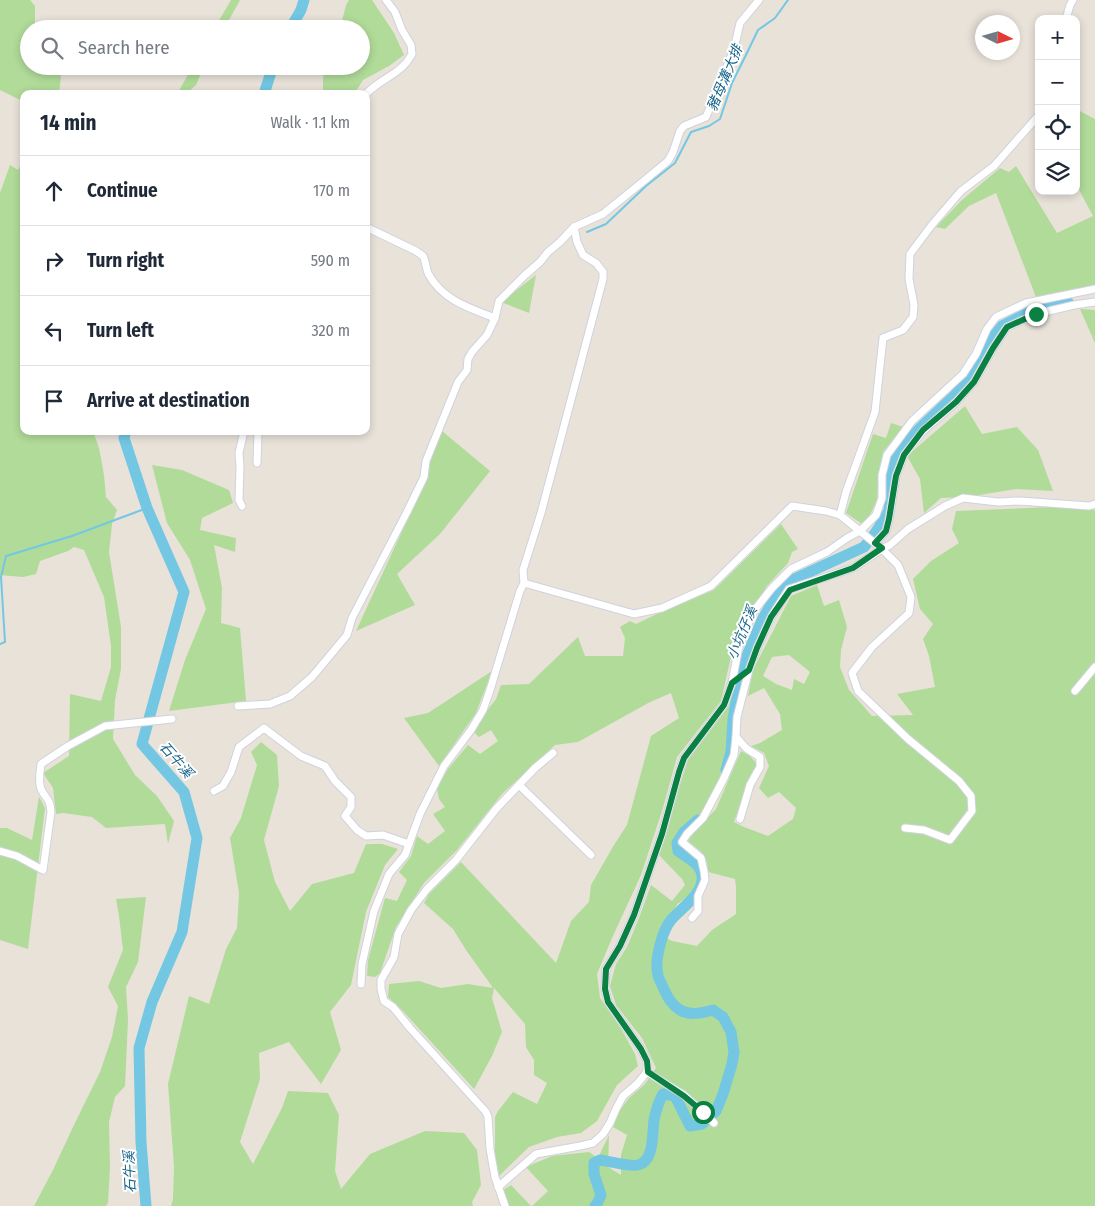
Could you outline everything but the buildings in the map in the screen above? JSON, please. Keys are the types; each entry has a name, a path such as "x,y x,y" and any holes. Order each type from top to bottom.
{"street":[{"path":"370,91 404,67 412,54 412,45 402,30 395,12 386,0"},
{"path":"238,706 270,704 290,696 312,677 347,636 352,618 408,512 424,477 426,461 458,382 467,370 468,359 472,352 487,335 495,318 499,301 574,227 603,214 668,161 680,131 684,126 706,118 734,49 740,23 759,0"},
{"path":"1067,15 1073,0"},
{"path":"840,515 846,492 875,412 883,338 903,330 913,317 914,305 909,280 910,254 961,191 994,166 1035,120"},
{"path":"361,984 362,964 374,911 388,874 405,855 420,814 444,766 471,730 482,710 524,583 523,570 541,513 603,279 603,272 596,263 583,255 576,242 574,227"},
{"path":"370,229 416,251 422,256 428,274 439,290 477,311 495,318"},
{"path":"498,1187 536,1154 593,1143 610,1124 623,1096 648,1072 647,1061 641,1049 608,1002 605,989 606,969 620,946 637,905 662,834 684,758 724,705 732,683 738,646 753,612 772,588 791,569 827,552 860,531 876,515 882,498 882,475 887,454 912,421 963,374 976,354 987,329 996,317 1026,303 1095,289"},
{"path":"875,543 886,531 896,476 904,455 923,430 956,402 974,382 1007,327 1036,314 1095,302"},
{"path":"242,506 238,500 239,453 243,435"},
{"path":"257,463 258,435"},
{"path":"692,918 698,911 698,896 704,880 704,871 701,858 682,842 687,834 703,818 734,756 737,717 749,670 771,617 790,590 853,568 882,548 890,545 908,529 945,506 963,498 998,502 1020,501 1089,506 1095,504"},
{"path":"524,583 634,614 662,608 712,586 792,506 840,515 882,548 898,565 911,597 909,613 872,647 852,673 858,691 908,739 959,781 971,796 972,812 950,840 924,830 905,828"},
{"path":"1075,691 1095,667"},
{"path":"732,683 749,670"},
{"path":"0,851 17,856 43,870 51,812 50,803 40,788 39,774 41,764 68,746 105,726 172,719"},
{"path":"214,791 223,786 230,772 238,747 264,728 301,756 325,766 335,781 351,797 351,807 345,816 357,830 366,836 383,834 409,844"},
{"path":"736,737 747,749 760,757 760,767 750,785 740,819"},
{"path":"505,1206 495,1177 486,1112 393,1007 384,1001 380,989 381,980 394,957 398,934 410,910 427,889 456,860 496,809 535,768 553,753"},
{"path":"519,785 591,855"},
{"path":"648,1072 684,1096 713,1122"}],"green space":[{"path":"0,0 30,0 35,6 35,20 20,20 20,75 60,75 59,90 20,90 20,100 0,90"},
{"path":"231,0 240,0 229,20 219,20"},
{"path":"349,0 372,0 394,33 404,55 389,66 363,80 357,90 323,90 324,75 370,75 370,20 342,20"},
{"path":"188,75 200,75 196,85 190,90 179,90"},
{"path":"1080,111 1095,119 1095,285 1036,297 996,193 969,206 945,229 936,227 962,200 1000,168 1009,172 1016,166 1057,233 1093,216 1080,192"},
{"path":"10,165 18,170 20,166 20,435 94,435 99,448 106,497 117,510 112,524 109,552 121,627 121,669 115,700 113,739 135,775 157,796 174,821 168,844 165,824 106,828 92,817 63,813 56,814 53,788 43,773 69,756 70,694 101,701 111,667 111,646 104,597 84,550 74,547 40,561 36,574 23,577 0,575 0,193"},
{"path":"536,275 529,313 501,302"},
{"path":"1080,309 1095,310 1095,343"},
{"path":"965,406 982,434 1017,427 1038,450 1053,491 1016,489 967,497 941,498 924,513 920,479 907,456"},
{"path":"891,423 903,427 883,452 877,500 869,517 862,524 846,513 873,434 886,438"},
{"path":"442,431 490,471 440,534 397,574 415,605 356,631 428,475 430,459"},
{"path":"152,465 182,470 229,490 233,503 202,518 200,530 236,538 235,552 214,545 222,588 221,623 240,628 246,701 169,711 185,660 206,609 190,560 167,523"},
{"path":"1051,507 1095,510 1095,1206 532,1206 548,1191 526,1167 552,1156 589,1152 598,1158 609,1135 608,1167 621,1175 621,1155 627,1135 613,1127 620,1110 629,1098 645,1084 656,1068 642,1038 616,1005 610,986 616,964 627,947 651,885 672,901 685,885 682,879 658,854 688,760 729,706 734,686 739,686 730,756 709,800 700,814 687,831 677,838 677,845 698,865 700,876 691,893 677,904 661,935 672,941 697,946 712,930 736,914 736,887 735,879 708,872 705,857 700,850 688,841 716,809 741,751 750,756 757,764 751,774 734,822 768,836 793,819 796,808 779,792 768,798 759,788 769,766 764,753 751,746 782,730 780,714 764,688 748,696 753,670 791,596 817,585 824,606 839,600 847,627 841,650 840,667 849,690 872,716 913,715 897,694 935,687 929,656 923,639 933,624 920,609 913,579 931,561 959,543 952,529 956,511","holes":["789,655 810,672 804,684 794,679 792,690 776,684 763,676 772,657"]},
{"path":"781,524 798,549 792,552 788,563 767,586 744,623 730,661 721,701 677,757 641,875 597,974 600,998 620,1027 635,1054 638,1066 617,1085 597,1121 581,1133 557,1137 529,1147 499,1176 495,1155 495,1117 498,1111 513,1092 537,1104 547,1083 534,1075 534,1060 526,1047 525,1024 494,988 492,998 502,1032 492,1056 474,1089 388,997 389,984 419,981 441,988 468,984 493,988 453,929 424,903 429,894 461,862 556,963 571,921 589,902 591,885 627,825 651,736 679,718 671,693 650,702 578,742 555,745 502,794 457,850 424,883 396,927 380,973 375,977 367,976 368,960 385,898 397,901 407,880 399,872 411,856 417,836 428,844 445,831 433,814 445,807 439,799 437,788 448,769 468,745 480,754 498,741 491,730 479,737 474,732 496,699 501,685 529,684 578,637 585,656 623,656 625,638 620,627 630,621 636,624 714,590"},
{"path":"492,671 476,713 439,766 404,718 428,713"},
{"path":"261,742 277,755 279,786 264,840 275,882 290,911 312,884 354,873 366,844 382,844 398,849 385,865 366,912 351,985 330,1012 341,1050 321,1084 289,1042 259,1053 260,1079 240,1142 253,1164 282,1108 288,1091 328,1093 339,1115 335,1171 341,1189 370,1154 425,1131 464,1133 477,1150 481,1185 472,1202 473,1206 171,1206 174,1167 168,1084 189,996 209,1004 226,949 237,928 239,893 230,838 241,818 257,765 251,752"},
{"path":"39,797 45,808 28,949 0,940 0,828 7,828 32,840"},
{"path":"146,897 138,962 126,987 128,1020 125,1086 115,1097 109,1122 110,1167 108,1203 106,1206 34,1206 100,1072 112,1037 118,1006 108,987 123,950 116,899"},
{"path":"511,1185 531,1206 508,1206 503,1190"}],"waterway":[{"name":"石牛溪","path":"295,20 304,0"},
{"name":"豬母溝大排","path":"587,232 606,224 646,186 675,163 691,132 709,126 720,119 732,83 758,30 775,18 788,0"},
{"name":"石牛溪","path":"265,90 270,75"},
{"name":"小坑仔溪","path":"726,770 731,752 733,719 741,674 763,618 778,593 792,580 864,547 889,511 890,482 894,462 904,443 954,396 973,375 991,339 1002,326 1032,311 1069,303"},
{"name":"石牛溪","path":"125,435 124,438 147,508 184,592 142,744 184,792 197,838 182,932 152,1002 139,1048 141,1142 146,1206"},
{"path":"0,644 5,642 1,577 6,556 72,536 147,508"},
{"name":"小坑仔溪","path":"595,1206 601,1195 594,1174 594,1163 600,1160 638,1165 643,1162 647,1158 652,1146 655,1116 663,1094 675,1096 690,1126 702,1124 716,1111 732,1064 734,1052 731,1032 723,1017 713,1010 692,1013 684,1012 677,1008 667,996 658,977 657,962 665,931 671,920 696,894 702,882 699,867 678,851 677,843 684,832 698,820"}],"route":[{"path":"703,1112 684,1096 648,1072 647,1061 641,1049 608,1002 605,989 606,969 620,946 634,915 662,834 684,758 724,705 732,683 749,670 771,617 790,590 853,568 882,548 875,543 886,531 896,476 904,455 923,430 956,402 974,382 1007,327 1036,314"}]}
